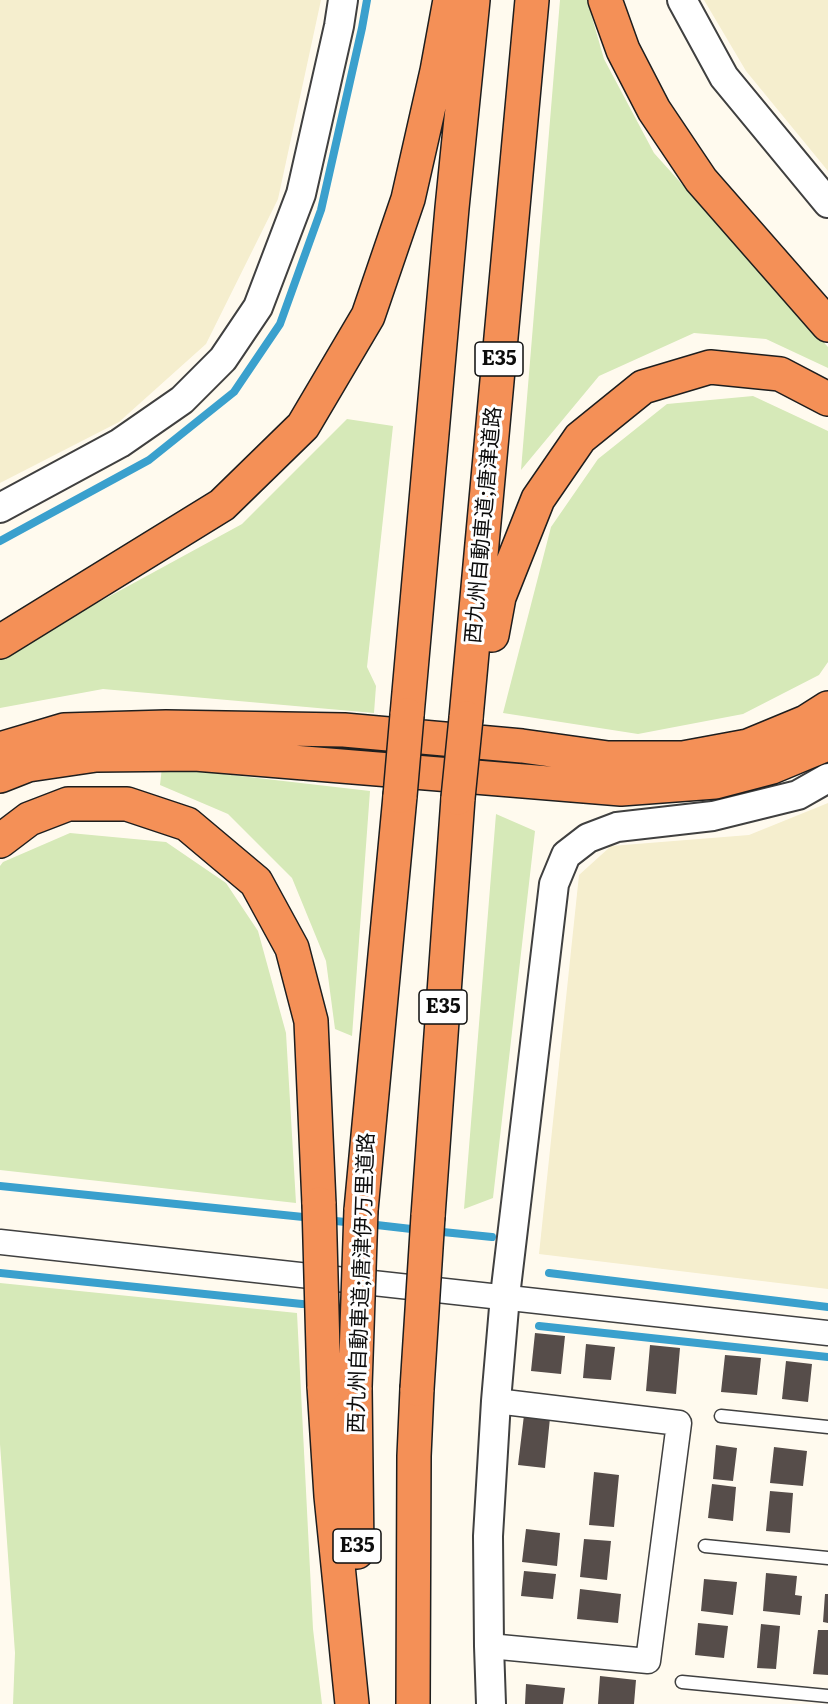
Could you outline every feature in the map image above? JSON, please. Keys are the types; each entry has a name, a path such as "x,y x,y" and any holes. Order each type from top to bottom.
{"highway":[{"path":"0,642 222,505 303,426 368,316 408,199 437,71 450,0"},
{"name":"西九州自動車道;唐津伊万里道路","path":"361,1704 356,1501 340,1387 361,1210 472,0"},
{"name":"西九州自動車道;唐津道路","path":"458,798 462,762 471,721 532,0"},
{"path":"605,0 623,50 654,110 701,180 828,325"},
{"path":"458,798 471,721 499,597 538,499 580,438 643,387 710,367 780,374 828,399"},
{"path":"0,749 64,730 178,727 344,730 522,747 608,758 683,758 748,746 806,722 828,708"},
{"path":"0,776 28,765 96,755 195,754 621,789 715,782 772,766 828,742"},
{"name":"E35","path":"413,1704 414,1456 417,1389 458,798"},
{"path":"0,841 29,819 68,804 128,804 187,824 256,882 292,948 311,1021 319,1204 340,1387 331,1496 352,1704"}],"street":[{"path":"0,508 120,443 182,400 224,360 258,307 301,194 343,0"},
{"path":"682,0 724,78 828,203"},
{"path":"491,1704 488,1536 496,1401 505,1296 554,884 566,855 588,838 616,827 713,816 798,795 828,778"},
{"path":"0,1242 828,1332"},
{"path":"489,1646 648,1661 679,1423 496,1401"}],"lane":[{"path":"721,1416 828,1426"},
{"path":"705,1546 828,1558"},
{"path":"682,1682 828,1696"}],"shaded area":[{"path":"0,0 321,0 278,199 206,344 119,422 0,483"},
{"path":"704,0 828,0 828,171 746,71"},
{"path":"828,803 828,1289 539,1254 579,875 611,846 749,835"}],"green space":[{"path":"560,0 587,0 604,59 654,153 828,347 828,368 766,339 694,333 599,376 521,470"},
{"path":"753,396 828,431 828,662 819,675 743,714 638,734 503,713 551,527 598,459 667,404"},
{"path":"347,419 393,426 367,667 376,686 374,713 103,689 0,708 0,656 242,524"},
{"path":"162,767 370,791 352,1036 335,1029 326,961 292,878 228,814 160,785"},
{"path":"496,814 535,831 493,1198 464,1209"},
{"path":"70,833 166,842 226,883 258,931 286,1033 296,1203 0,1170 0,866 3,862"},
{"path":"0,1283 297,1313 313,1629 322,1704 13,1704 15,1653 0,1444"}],"building":[{"path":"535,1333 565,1336 561,1374 531,1371"},
{"path":"586,1344 615,1347 611,1380 583,1378"},
{"path":"650,1345 680,1348 676,1394 646,1391"},
{"path":"725,1355 761,1358 757,1395 721,1392"},
{"path":"786,1361 812,1364 808,1402 782,1399"},
{"path":"524,1415 550,1418 545,1468 518,1465"},
{"path":"716,1445 737,1448 733,1481 713,1479"},
{"path":"774,1447 807,1451 803,1486 770,1483"},
{"path":"594,1472 619,1475 614,1527 589,1525"},
{"path":"712,1484 736,1487 733,1521 708,1518"},
{"path":"770,1491 793,1493 790,1533 766,1531"},
{"path":"526,1529 560,1533 557,1566 522,1562"},
{"path":"584,1539 611,1541 607,1580 580,1577"},
{"path":"524,1571 556,1574 553,1599 521,1596"},
{"path":"766,1573 797,1576 795,1595 802,1596 800,1615 763,1611"},
{"path":"704,1579 737,1582 733,1615 701,1611"},
{"path":"580,1589 621,1594 618,1623 577,1619"},
{"path":"825,1594 828,1594 828,1623 823,1622"},
{"path":"698,1623 728,1626 724,1658 695,1655"},
{"path":"761,1624 780,1626 776,1669 757,1668"},
{"path":"818,1630 828,1630 828,1675 813,1674"},
{"path":"600,1676 636,1680 634,1704 598,1704"},
{"path":"526,1684 565,1688 563,1704 525,1704"}],"waterway":[{"path":"0,541 149,460 234,392 280,324 321,210 367,0"},
{"path":"0,1186 313,1218"},
{"path":"326,1220 355,1223"},
{"path":"368,1224 420,1230"},
{"path":"433,1231 492,1237"},
{"path":"0,1273 302,1304"},
{"path":"549,1273 828,1307"},
{"path":"539,1326 828,1357"}]}
